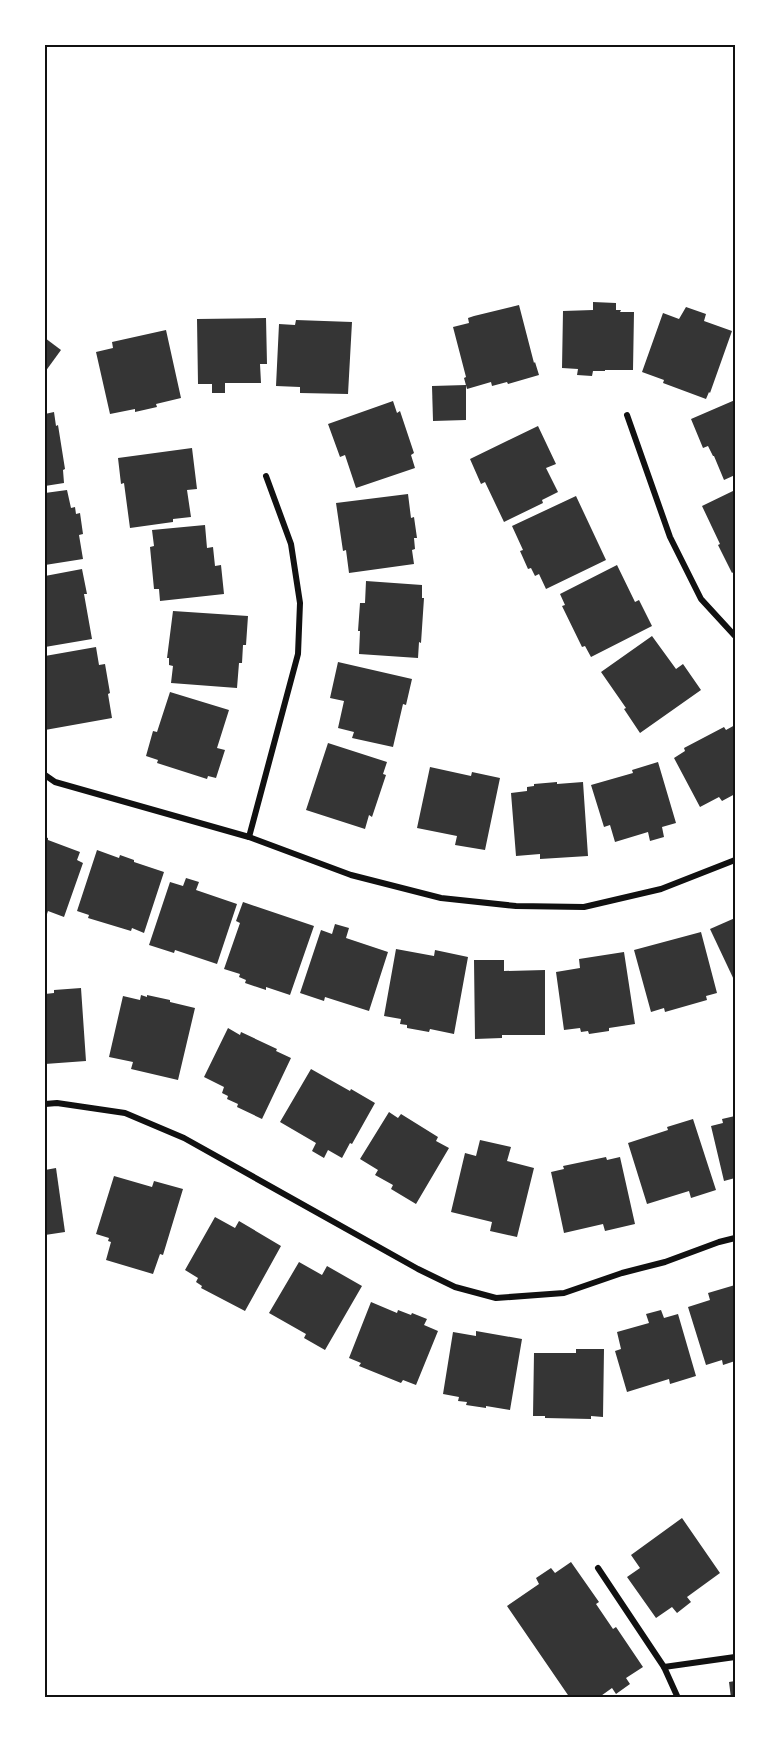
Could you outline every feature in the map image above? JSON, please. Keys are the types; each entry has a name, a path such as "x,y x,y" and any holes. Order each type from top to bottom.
{"street":[{"path":"627,415 670,537 701,599 735,636"},
{"path":"249,837 298,654 300,603 291,544 266,476"},
{"path":"45,775 55,782 249,837 351,875 441,897 516,906 584,907 661,889 735,860"},
{"path":"45,1104 57,1103 126,1113 184,1138 455,1287 496,1298 564,1293 735,1238"},
{"path":"598,1568 664,1666 678,1698"},
{"path":"664,1666 735,1657"}],"building":[{"path":"593,302 616,303 616,310 621,310 620,312 634,312 633,370 593,371 592,376 577,375 578,369 562,368 563,311 593,310"},
{"path":"519,305 539,375 508,384 507,382 492,386 491,382 467,389 453,327 469,323 468,318 474,316"},
{"path":"686,307 706,314 704,321 732,331 706,399 663,383 664,380 642,372 663,313 679,319"},
{"path":"266,318 267,364 260,364 261,383 225,383 225,393 212,393 212,384 198,384 197,319"},
{"path":"296,320 352,322 348,394 300,393 300,387 276,386 279,324 295,325"},
{"path":"166,330 181,398 135,412 135,409 110,414 96,352 113,348 112,342"},
{"path":"45,338 61,350 45,372"},
{"path":"466,385 466,420 433,421 432,386"},
{"path":"735,400 735,475 724,480 708,446 703,448 691,419"},
{"path":"393,401 397,413 400,411 414,453 411,455 415,468 356,488 345,455 340,457 328,424"},
{"path":"54,412 65,469 63,470 64,483 45,486 45,414"},
{"path":"538,426 556,464 546,468 558,492 542,500 543,503 504,522 485,482 481,484 470,459"},
{"path":"192,448 197,489 187,490 191,517 130,528 118,458"},
{"path":"67,490 71,508 75,507 76,514 80,513 83,534 79,535 83,559 45,565 45,493"},
{"path":"735,490 735,571 732,573 702,506"},
{"path":"408,494 411,518 414,517 417,538 414,538 415,549 412,550 414,564 349,573 346,550 343,551 336,503"},
{"path":"576,496 606,560 546,589 539,574 535,576 531,568 528,569 520,551 523,550 512,526"},
{"path":"205,525 207,548 213,547 215,566 221,565 224,594 160,601 159,589 154,589 150,547 154,546 152,530"},
{"path":"617,565 635,602 639,600 652,626 591,657 585,646 582,647 562,606 565,605 560,594"},
{"path":"82,569 92,639 45,647 45,576"},
{"path":"366,581 422,585 422,598 424,598 418,658 359,654 360,603 365,603"},
{"path":"173,611 248,616 246,645 243,645 242,663 239,663 237,688 171,683 173,666 169,665 169,658 167,658"},
{"path":"652,636 676,669 683,664 701,690 640,733 601,672"},
{"path":"96,647 99,665 105,664 112,718 45,730 45,656"},
{"path":"338,662 412,679 406,705 403,704 393,747 352,738 354,732 338,728 344,701 330,698"},
{"path":"170,692 229,710 217,748 225,750 216,778 208,776 207,779 157,763 158,760 146,756 153,731 157,732"},
{"path":"735,725 735,794 722,801 719,797 700,807 674,758 685,751 684,748 724,727 726,730"},
{"path":"328,743 387,762 383,774 386,775 372,817 369,815 365,829 306,810"},
{"path":"658,762 676,823 662,827 664,837 650,841 648,832 615,842 610,825 604,827 591,785 633,773 632,770"},
{"path":"430,767 471,776 472,772 500,778 485,850 455,845 457,836 417,828"},
{"path":"557,782 557,784 583,782 588,856 540,859 540,854 516,856 511,793 527,791 527,787 534,786 534,784"},
{"path":"45,837 80,852 77,860 83,863 64,917 48,911 47,914 45,913"},
{"path":"97,850 119,858 120,855 164,872 144,933 88,918 89,915 77,911"},
{"path":"186,878 199,882 196,890 237,904 217,964 175,950 174,953 149,945 170,882 183,886"},
{"path":"243,902 314,926 290,995 245,983 246,980 239,977 240,974 224,969 240,923 236,921"},
{"path":"735,918 735,982 710,929"},
{"path":"335,924 349,928 346,938 388,952 369,1011 325,997 324,1001 300,993 321,930 332,934"},
{"path":"701,932 717,993 706,996 707,1000 665,1012 664,1008 651,1012 634,950"},
{"path":"396,949 434,956 435,950 468,957 454,1034 430,1029 429,1032 407,1028 407,1025 400,1024 401,1019 384,1016"},
{"path":"624,952 635,1024 589,1034 588,1031 581,1032 580,1028 564,1030 556,972 580,968 579,959"},
{"path":"474,960 504,960 504,971 545,970 545,1035 502,1035 502,1038 475,1039"},
{"path":"81,988 86,1061 45,1064 45,994 54,993 54,990"},
{"path":"141,995 170,1000 170,1002 195,1008 178,1080 131,1069 133,1062 109,1057 123,996 140,1000"},
{"path":"228,1028 277,1049 276,1051 291,1058 262,1119 237,1107 238,1104 227,1099 228,1096 222,1093 224,1087 204,1077"},
{"path":"311,1069 375,1103 342,1158 328,1150 324,1158 312,1151 316,1143 280,1122"},
{"path":"389,1112 398,1118 401,1114 438,1137 436,1141 449,1148 416,1204 391,1189 393,1185 375,1175 378,1170 360,1159"},
{"path":"735,1116 735,1178 724,1181 711,1126 723,1123 722,1119"},
{"path":"693,1119 716,1190 691,1198 689,1191 647,1204 628,1143"},
{"path":"480,1140 511,1147 507,1161 534,1168 517,1237 490,1231 492,1222 451,1212 465,1153 476,1156"},
{"path":"606,1157 607,1160 620,1157 635,1224 605,1231 603,1224 564,1233 551,1172 564,1169 563,1166"},
{"path":"56,1168 65,1232 45,1235 45,1170"},
{"path":"114,1176 152,1187 154,1181 183,1189 163,1255 160,1254 153,1274 106,1260 111,1242 108,1241 109,1238 96,1234"},
{"path":"215,1217 235,1228 239,1221 281,1246 245,1311 201,1288 202,1286 196,1282 198,1278 185,1270"},
{"path":"299,1262 322,1275 327,1266 362,1286 325,1350 304,1338 306,1334 269,1313"},
{"path":"735,1285 735,1361 723,1365 722,1360 706,1365 688,1307 710,1300 708,1293"},
{"path":"371,1302 397,1313 398,1310 427,1319 424,1325 438,1331 416,1385 403,1380 401,1383 359,1366 361,1363 349,1358"},
{"path":"661,1310 664,1318 678,1314 696,1376 670,1384 669,1379 627,1392 615,1351 621,1349 617,1332 649,1323 646,1314"},
{"path":"476,1331 522,1339 510,1410 466,1405 467,1402 458,1401 459,1397 443,1394 453,1332 476,1336"},
{"path":"576,1349 604,1349 603,1417 591,1416 591,1419 533,1416 534,1353 576,1353"},
{"path":"682,1518 720,1573 687,1597 691,1602 677,1613 672,1607 656,1618 627,1577 640,1568 631,1555"},
{"path":"571,1562 599,1602 596,1604 613,1629 616,1627 643,1667 626,1678 630,1684 616,1694 612,1688 598,1698 570,1698 507,1606 539,1584 536,1578 551,1568 555,1573"},
{"path":"735,1681 735,1698 731,1698 729,1682"}]}
